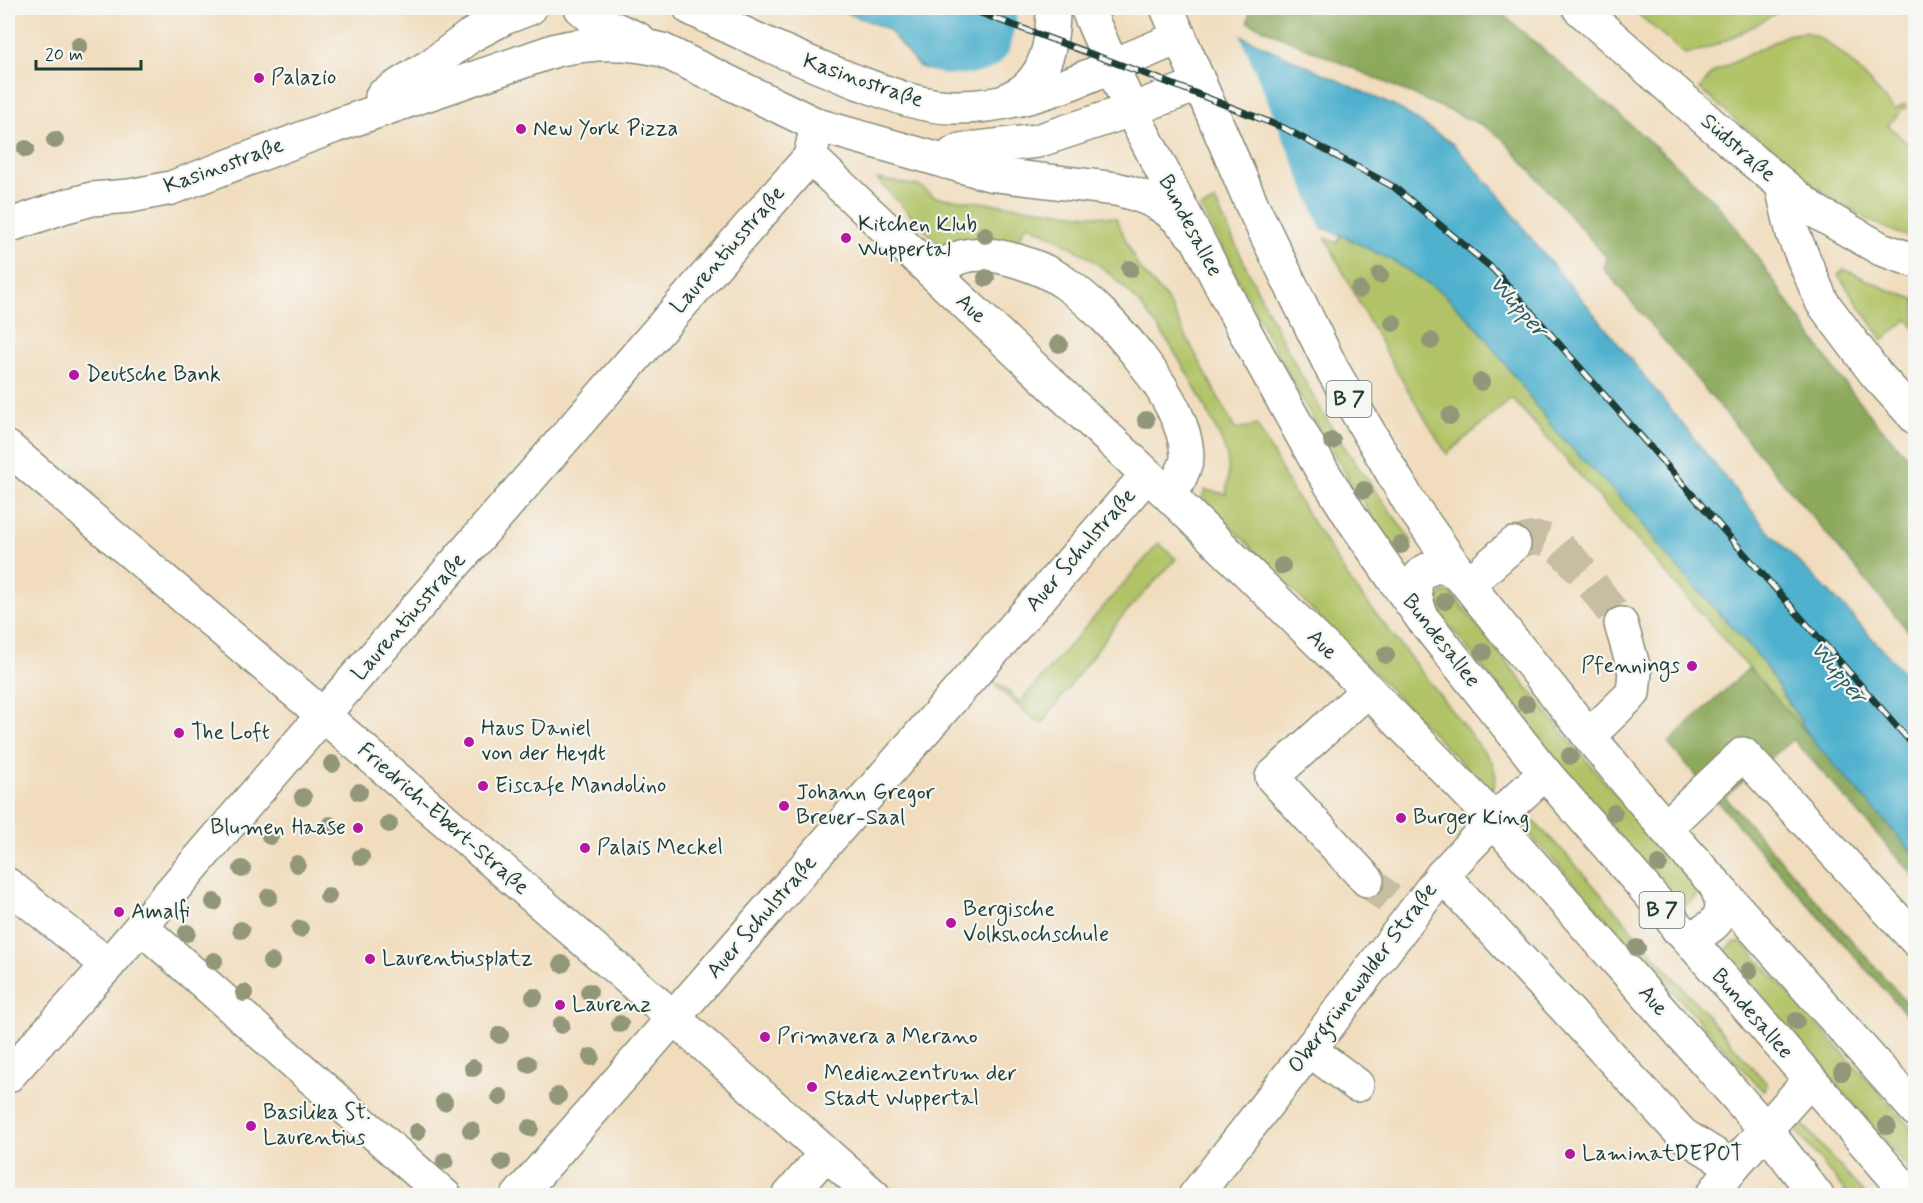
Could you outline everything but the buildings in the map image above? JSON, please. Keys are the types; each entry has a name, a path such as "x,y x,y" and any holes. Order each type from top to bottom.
{"street":[{"path":"470,36 480,26 491,8"},
{"name":"Kasinostraße","path":"334,126 433,64 470,36 504,18 530,8"},
{"name":"Kasinostraße","path":"690,8 795,58 901,98 951,107 996,104 1071,83 1180,37"},
{"path":"996,104 1023,92 1037,79 1045,63 1051,35 1053,8"},
{"name":"Bundesallee","path":"1087,8 1131,110 1160,169 1261,362 1321,469 1353,520 1422,618 1545,773 1911,1196"},
{"name":"B 7","path":"1167,8 1252,206 1332,369 1410,504 1467,583 1665,828 1916,1110"},
{"name":"Südstraße","path":"1580,8 1782,186 1813,210 1881,249 1916,261"},
{"path":"593,12 662,50"},
{"name":"Kasinostraße","path":"556,50 580,34 593,12"},
{"name":"Kasinostraße","path":"8,226 75,204 171,188 334,126 556,50 611,43 662,50 817,124 946,162 990,174 1116,189 1136,194 1166,207 1179,218 1199,242"},
{"path":"946,162 953,154 961,150 1037,141 1200,84"},
{"path":"810,157 817,124"},
{"name":"Aue","path":"810,157 1171,497 1368,690 1494,820 1766,1130 1817,1196"},
{"name":"Laurentiusstraße","path":"8,1076 221,836 323,715 810,157"},
{"path":"1782,186 1793,234 1822,302 1876,374 1916,418"},
{"path":"932,272 965,256 987,255 1013,260 1041,270 1064,282 1101,312 1153,375 1179,419 1188,456 1171,497"},
{"name":"Friedrich-Ebert-Straße","path":"8,448 323,715 674,1018 874,1196"},
{"name":"Auer Schulstraße","path":"518,1196 1147,475"},
{"path":"1422,618 1414,588 1419,576 1427,569 1438,566 1450,569 1467,583 1514,544"},
{"path":"1589,736 1633,693 1635,672 1621,624"},
{"path":"1368,690 1272,777 1389,898"},
{"path":"1665,828 1743,754 1916,940"},
{"name":"Obergrünewalder Straße","path":"1195,1196 1317,1041 1389,898 1442,875 1494,820 1545,773"},
{"path":"1442,875 1683,1135 1733,1166"},
{"path":"1677,928 1691,936 1712,926 1719,917 1722,906 1714,882"},
{"path":"8,885 108,965"},
{"path":"141,927 445,1196"},
{"path":"1317,1041 1363,1075"},
{"path":"1712,1196 1733,1166 1810,1080"},
{"path":"789,1196 825,1154"}],"green space":[{"path":"1250,8 1495,8 1671,160 1715,202 1741,234 1839,376 1875,421 1915,465 1915,639 1604,269 1607,258 1503,139 1484,126 1248,22"},
{"path":"1631,8 1785,8 1709,48 1685,54"},
{"path":"1805,32 1818,37 1842,54 1895,110 1904,104 1906,106 1888,125 1915,151 1915,239 1885,228 1828,195 1775,154 1700,89 1712,73 1787,35"},
{"path":"877,179 920,186 935,197 1116,218 1138,267 1166,298 1235,429 1257,425 1294,493 1351,582 1492,762 1496,776 1494,787 1488,790 1202,497 1205,490 1226,494 1228,467 1224,446 1199,395 1165,337 1122,285 1086,256 1027,224 1015,247 994,240 979,239 943,249"},
{"path":"1215,201 1272,319 1320,409 1411,540 1410,550 1405,554 1396,552 1342,469 1270,340 1201,208"},
{"path":"1341,235 1395,262 1443,293 1478,328 1557,433 1631,509 1668,557 1760,658 1813,741 1512,398 1447,454 1384,348 1326,238 1337,243"},
{"path":"1844,269 1886,289 1915,299 1915,329 1908,319 1883,340 1838,275"},
{"path":"1159,543 1176,559 1118,621 1042,724 1027,714 994,684 998,683 1020,702"},
{"path":"1444,592 1452,594 1569,740 1697,890 1696,896 1686,905 1679,904 1617,832 1437,610 1437,600"},
{"path":"1749,668 1915,855 1915,877 1793,739 1725,797 1915,1012 1915,1024 1755,845 1668,743"},
{"path":"1525,817 1530,818 1566,854 1767,1084 1765,1090 1762,1090 1522,826 1522,820"},
{"path":"1735,942 1742,942 1915,1132 1915,1176 1725,956 1726,950"},
{"path":"1802,1125 1865,1195 1848,1195 1798,1133 1797,1130"}],"water":[{"name":"Wupper","path":"835,8 1175,8 1400,109 1453,144 1497,193 1540,250 1587,305 1768,531 1838,601 1915,685 1915,855 1813,741 1760,658 1668,557 1631,509 1557,433 1478,328 1443,293 1395,262 1341,235 918,66 888,29"}],"pier":[{"path":"1017,8 1183,8 1238,30 1322,231 915,67 946,75 973,74 989,70 999,64 1008,53"}],"tunnel":[{"path":"1514,544 1537,538 1555,545 1586,577 1621,624"},
{"path":"1367,880 1389,899"}],"railway":[{"path":"967,8 1284,128 1394,187 1493,269 1916,748"}],"place":[{"name":"Palazio","path":"259,78"},
{"name":"New York Pizza","path":"521,129"},
{"name":"Kitchen Klub Wuppertal","path":"846,238"},
{"name":"Deutsche Bank","path":"74,375"},
{"name":"Pfennings","path":"1692,666"},
{"name":"The Loft","path":"179,733"},
{"name":"Haus Daniel von der Heydt","path":"469,742"},
{"name":"Eiscafe Mandolino","path":"483,786"},
{"name":"Johann Gregor Breuer-Saal","path":"784,806"},
{"name":"Burger King","path":"1401,818"},
{"name":"Blumen Haase","path":"358,828"},
{"name":"Palais Meckel","path":"585,848"},
{"name":"Amalfi","path":"119,912"},
{"name":"Bergische Volkshochschule","path":"951,923"},
{"name":"Laurentiusplatz","path":"370,959"},
{"name":"Laurenz","path":"560,1005"},
{"name":"Primavera a Merano","path":"765,1037"},
{"name":"Medienzentrum der Stadt Wuppertal","path":"812,1087"},
{"name":"Basilika St. Laurentius","path":"251,1126"},
{"name":"LaminatDEPOT","path":"1570,1154"}]}
